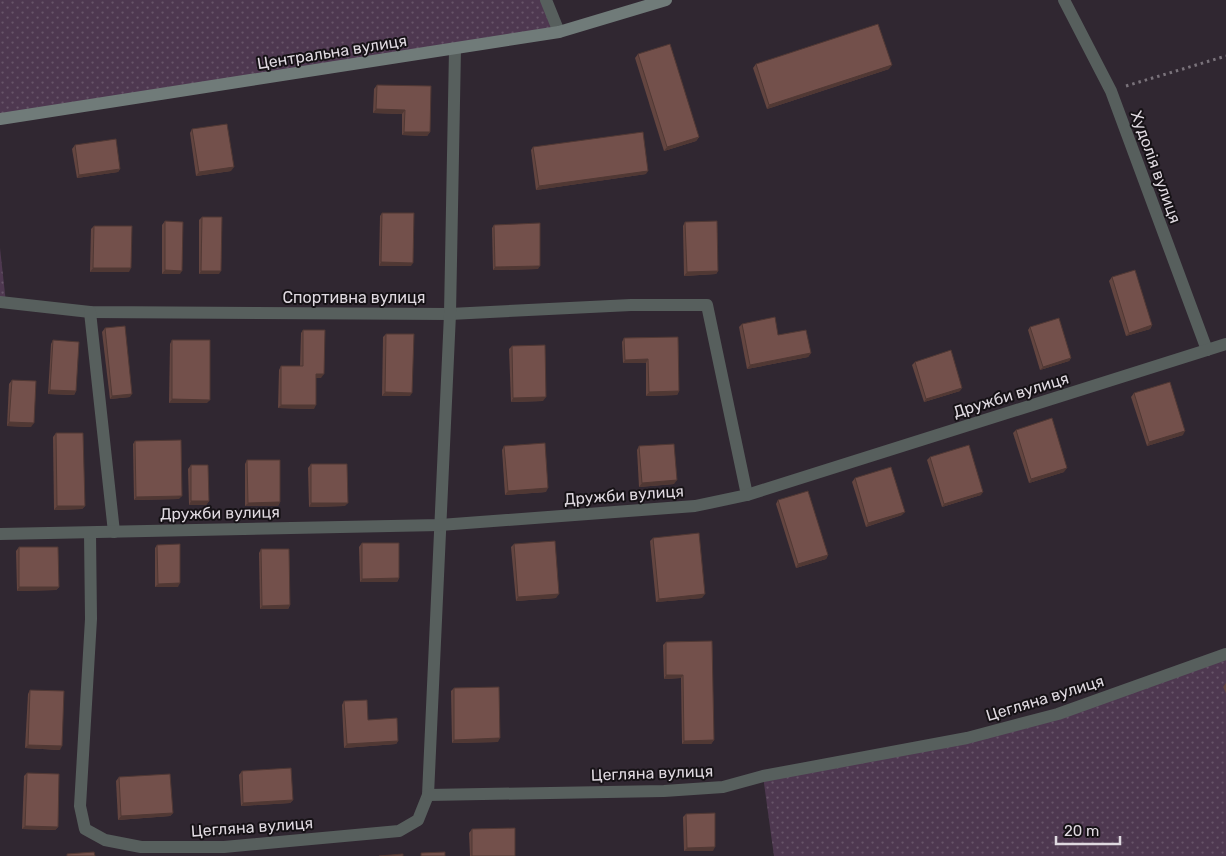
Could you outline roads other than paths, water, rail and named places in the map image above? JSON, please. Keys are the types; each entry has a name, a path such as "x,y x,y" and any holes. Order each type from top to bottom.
{"street":[{"path":"546,0 558,32"},
{"name":"Центральна вулиця","path":"0,119 455,50 558,32 666,0"},
{"name":"Худолія вулиця","path":"1064,0 1111,91 1207,350"},
{"path":"428,795 450,314 455,50"},
{"name":"Спортивна вулиця","path":"0,302 90,312 450,314 631,305 708,305 747,495"},
{"path":"90,312 114,532"},
{"name":"Дружби вулиця","path":"0,534 440,525 695,506 747,495 1226,344"},
{"name":"Цегляна вулиця","path":"90,533 91,619 80,806 85,829 105,840 141,847 224,847 399,831 418,820 428,795 664,791 723,786 763,776 966,738 1058,714 1226,654"}]}
